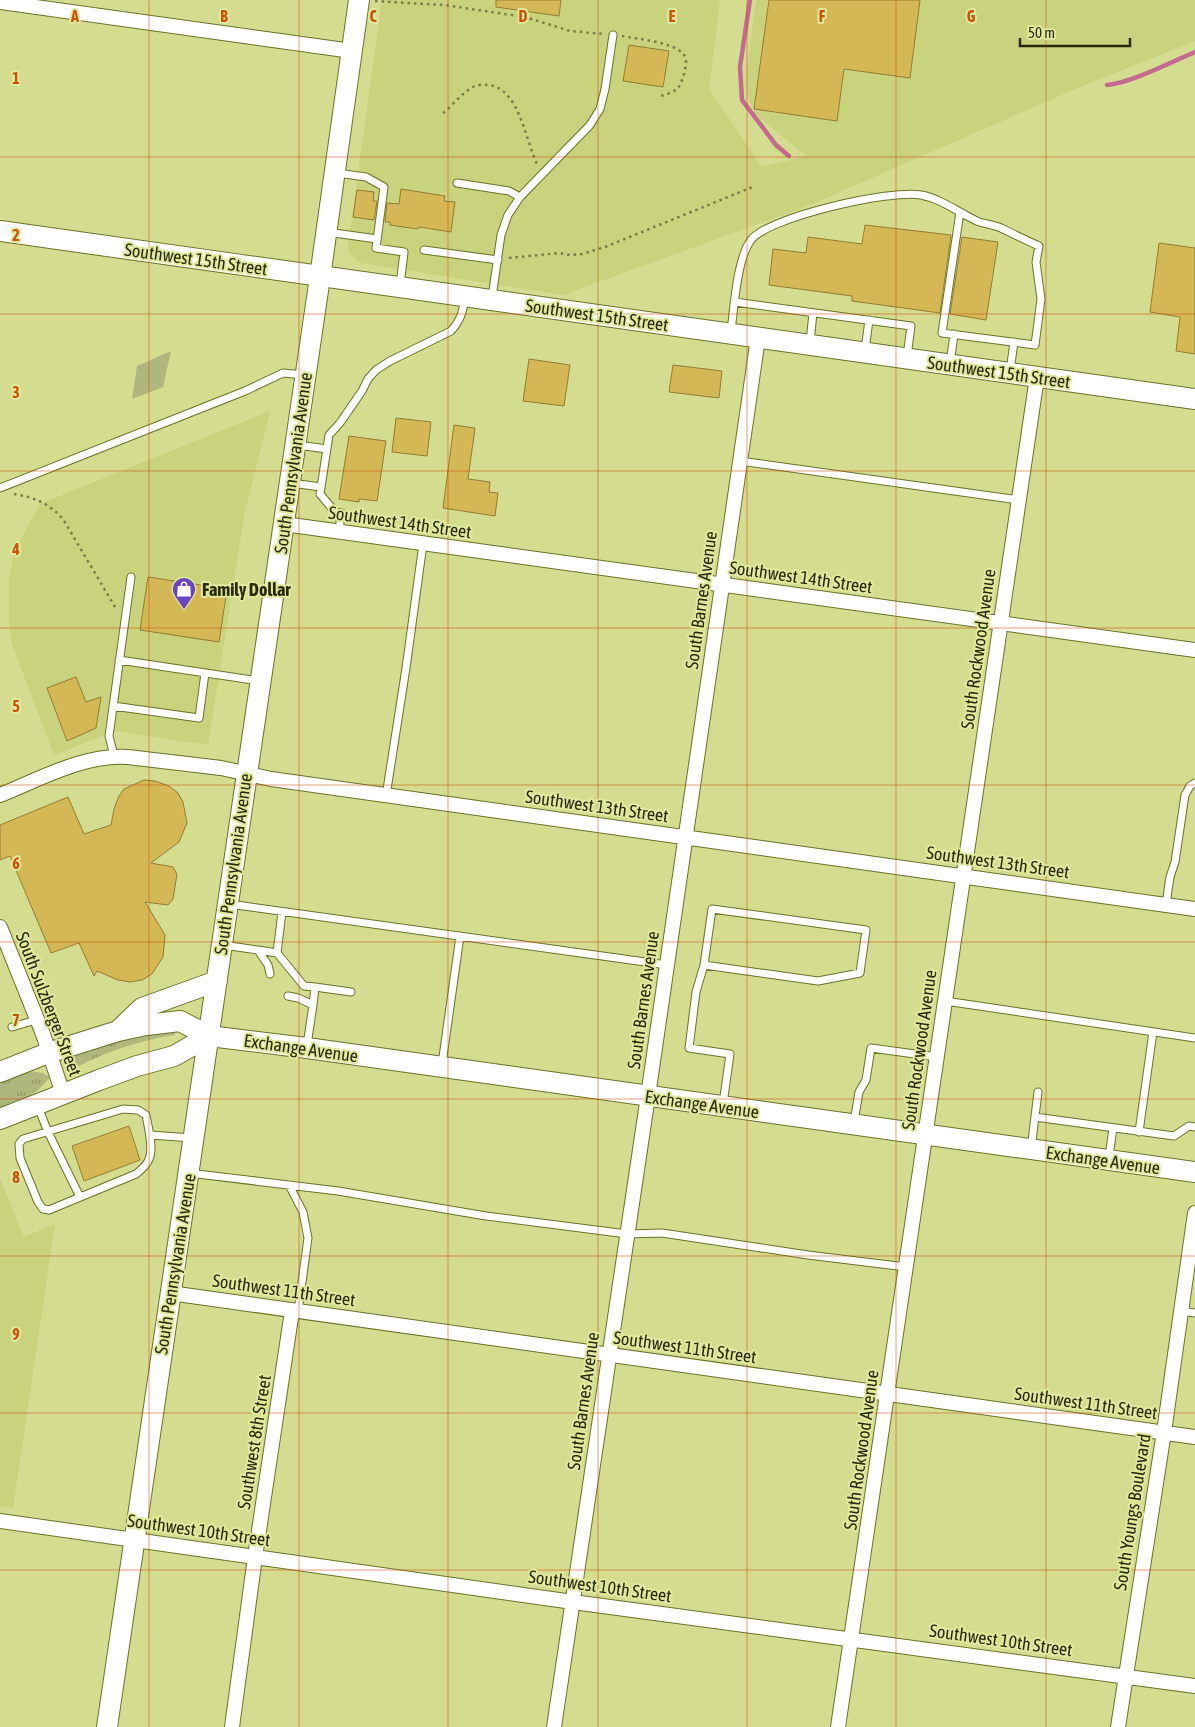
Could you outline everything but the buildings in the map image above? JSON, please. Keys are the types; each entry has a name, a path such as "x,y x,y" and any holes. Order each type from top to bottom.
{"main road":[{"name":"South Pennsylvania Avenue","path":"107,1727 306,375 359,0"},
{"name":"Southwest 15th Street","path":"0,231 1195,399"},
{"path":"118,1032 142,1008 216,981"},
{"name":"Exchange Avenue","path":"0,1072 48,1053 118,1032 146,1025 180,1021 209,1036 307,1048 1195,1172"},
{"path":"0,1119 137,1066 174,1056 209,1036"}],"street":[{"path":"0,2 352,51"},
{"name":"South Barnes Avenue","path":"554,1727 758,338"},
{"name":"South Rockwood Avenue","path":"838,1727 1037,377"},
{"name":"Southwest 14th Street","path":"284,524 1195,650"},
{"name":"Southwest 13th Street","path":"0,795 83,762 114,756 221,768 272,780 1195,908"},
{"name":"South Sulzberger Street","path":"0,927 43,1034 63,1094"},
{"name":"South Youngs Boulevard","path":"1118,1727 1164,1432 1188,1312 1195,1213"},
{"name":"Southwest 11th Street","path":"170,1293 1195,1437"},
{"name":"Southwest 8th Street","path":"232,1727 255,1557 295,1311"},
{"name":"Southwest 10th Street","path":"0,1521 573,1602 1195,1686"}],"lane":[{"path":"492,300 508,214 520,197 590,125 600,109 606,89 613,35"},
{"path":"335,173 366,178 384,187 376,248 404,252 399,288"},
{"path":"457,183 509,191 520,197"},
{"path":"730,334 744,253 751,240 760,231 778,223 829,208 906,193 922,195 944,203 980,222 999,228 1038,246 1036,262 1040,300 1035,345 942,332 960,212"},
{"path":"326,232 377,240"},
{"path":"424,250 498,260"},
{"path":"339,532 341,513 335,512 320,494 329,435 340,423 376,370 450,331 458,323 462,317 465,296"},
{"path":"735,302 911,326 906,359"},
{"path":"809,345 813,313"},
{"path":"864,353 869,320"},
{"path":"950,365 954,334"},
{"path":"1009,374 1014,342"},
{"path":"0,488 245,391 276,375 283,373 306,375"},
{"path":"295,445 326,449"},
{"path":"740,461 1019,500"},
{"path":"290,483 321,487"},
{"path":"386,796 423,544"},
{"path":"114,756 109,736 131,577"},
{"path":"119,660 260,682"},
{"path":"113,706 199,718 204,673"},
{"path":"1166,904 1170,877 1175,862 1185,795 1190,786 1195,783"},
{"path":"227,904 667,965"},
{"path":"704,965 818,981 860,973 866,930 712,909 704,965 696,992 689,1048 730,1054 723,1107"},
{"path":"277,953 282,912"},
{"path":"442,1067 460,936"},
{"path":"221,945 277,953 304,986 351,992"},
{"path":"258,950 268,964 270,974"},
{"path":"268,964 278,969"},
{"path":"307,1048 315,987"},
{"path":"296,990 298,998"},
{"path":"288,996 298,998 313,1005"},
{"path":"945,1001 1195,1038"},
{"path":"12,1027 36,1020"},
{"path":"1139,1132 1153,1032"},
{"path":"854,1125 858,1092 866,1080 871,1048 937,1057"},
{"path":"1031,1150 1038,1092"},
{"path":"37,1104 48,1132 80,1197"},
{"path":"123,1108 138,1110 146,1116 150,1135 150,1158 136,1174 49,1210 43,1208 38,1202 20,1158 19,1144 23,1139 123,1108"},
{"path":"1035,1117 1174,1136 1189,1126 1195,1127"},
{"path":"1108,1160 1112,1128"},
{"path":"150,1135 194,1138"},
{"path":"189,1173 338,1191 486,1216 627,1234 662,1233 906,1268"},
{"path":"289,1185 303,1212 308,1238 295,1311"}],"path":[{"path":"369,0 444,5 525,17 570,31 613,35 667,45 683,54 686,60 686,67 680,86 675,92 661,96"},
{"path":"444,113 473,87 482,84 503,90 516,108 535,161 543,173"},
{"path":"498,260 558,253 582,254 605,247 755,186"},
{"path":"6,493 40,501 64,519 116,608 126,609"}],"shaded area":[{"path":"382,0 720,0 709,89 762,167 807,156 756,115 749,100 745,83 756,0 1195,0 1195,41 1080,87 810,205 563,295 361,263 349,253 348,245"},
{"path":"270,411 244,517 208,745 115,731 54,755 12,644 9,624 9,578 14,552 40,504"},
{"path":"0,1178 24,1237 55,1224 13,1508 0,1506"}],"green space":[{"path":"171,351 163,387 132,399 137,366"},
{"path":"160,1032 175,1033 175,1035 122,1048 73,1068 66,1068 64,1063 67,1059 101,1047"},
{"path":"29,1071 43,1073 50,1077 28,1098 0,1110 0,1080"}],"waterway":[{"path":"750,0 740,67 742,100 776,145 789,156"},
{"path":"1107,85 1139,76 1195,52"}],"place":[{"name":"Family Dollar","path":"184,610"}]}
